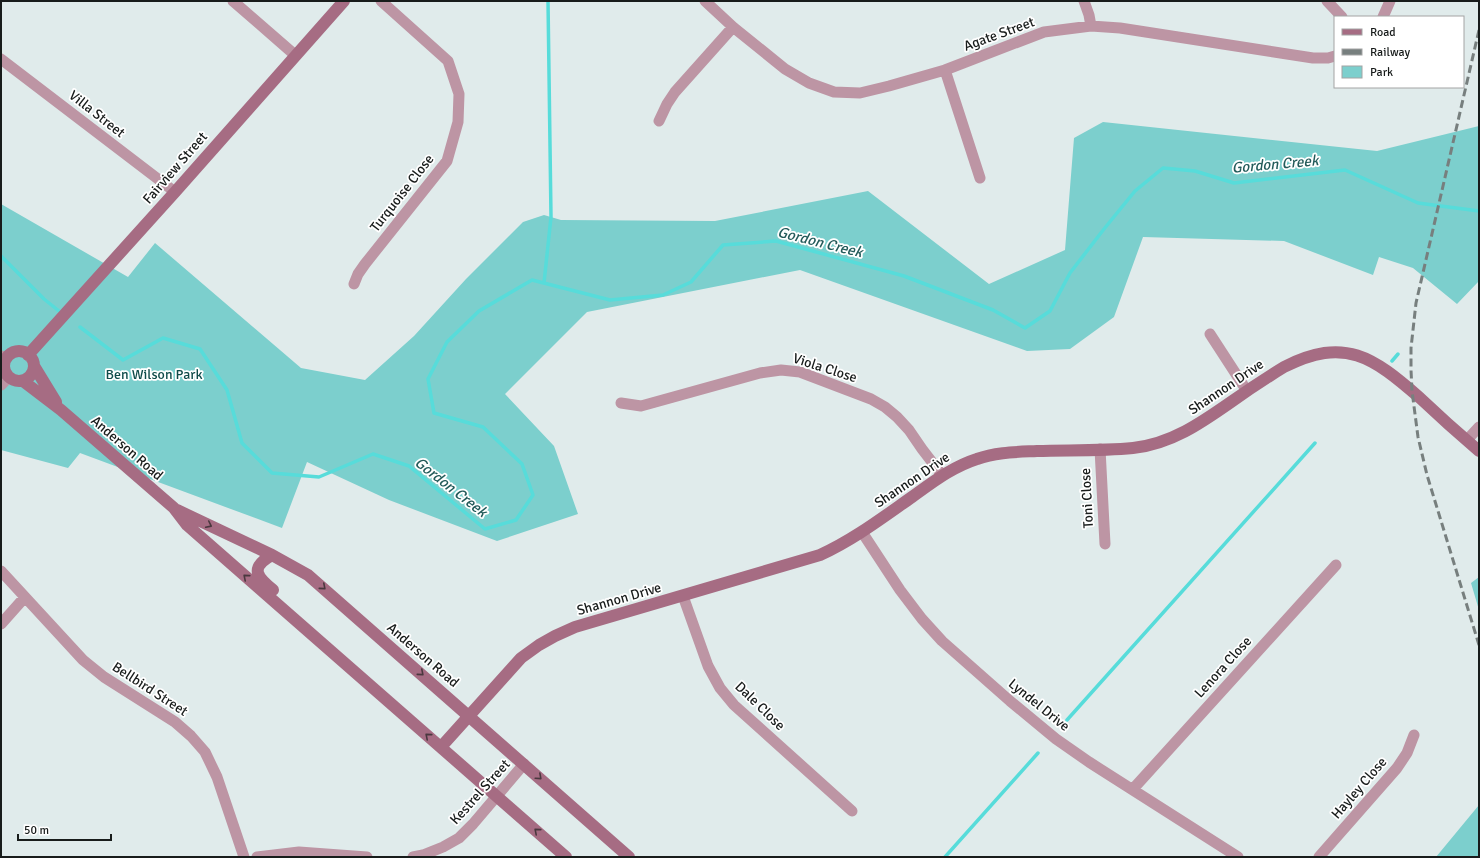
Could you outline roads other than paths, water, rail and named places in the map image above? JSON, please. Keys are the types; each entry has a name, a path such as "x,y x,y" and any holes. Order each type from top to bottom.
{"street":[{"path":"233,1 295,55"},
{"name":"Fairview Street","path":"31,360 175,192 344,1"},
{"name":"Turquoise Close","path":"354,284 358,274 365,264 447,161 458,122 459,94 448,61 381,1"},
{"name":"Agate Street","path":"705,1 733,27 784,69 809,83 834,92 860,93 889,86 945,70 1044,32 1091,26 1120,28 1313,58 1328,58 1334,56"},
{"path":"1084,1 1091,26"},
{"path":"1327,1 1341,16"},
{"path":"1383,16 1390,1"},
{"path":"659,120 675,92 733,27"},
{"name":"Villa Street","path":"1,59 175,192"},
{"path":"945,70 980,178"},
{"path":"1210,334 1248,391"},
{"path":"14,352 22,352 31,360 31,375 23,381 5,381 3,358 14,352"},
{"name":"Shannon Drive","path":"441,748 521,658 555,636 575,627 820,555 840,546 862,532 942,475 960,465 979,458 999,454 1134,448 1156,443 1179,435 1298,359 1324,352 1350,354 1371,360 1390,372 1479,451"},
{"name":"Anderson Road","path":"31,360 61,410"},
{"name":"Viola Close","path":"621,403 641,406 760,373 780,370 800,372 871,399 885,407 898,417 909,430 942,475"},
{"name":"Anderson Road","path":"23,381 61,410 174,508 186,525 566,857"},
{"path":"1467,440 1479,426"},
{"name":"Toni Close","path":"1100,449 1105,544"},
{"name":"Anderson Road","path":"174,508 272,555 314,580 629,857"},
{"name":"Lyndel Drive","path":"862,532 913,608 942,641 1010,701 1056,739 1238,857"},
{"path":"272,555 262,561 259,566 258,573 260,578 314,625 329,649"},
{"name":"Lenora Close","path":"1133,790 1336,565"},
{"name":"Bellbird Street","path":"1,571 83,660 104,678 175,722 196,741 205,752 217,777 244,857"},
{"name":"Dale Close","path":"683,596 708,666 720,688 734,704 852,811"},
{"path":"1,624 25,598"},
{"name":"Hayley Close","path":"1319,857 1397,768 1407,753 1414,735"},
{"name":"Kestrel Street","path":"414,857 443,847 459,838 473,824 524,764"},
{"path":"257,857 300,852 367,857"}],"waterway":[{"path":"544,283 551,217 548,1"},
{"name":"Gordon Creek","path":"80,327 123,360 163,338 200,349 227,390 242,443 272,473 319,477 373,454 409,466 485,529 516,520 533,495 522,464 483,427 434,413 428,379 447,342 479,311 532,280 610,300 663,295 691,282 723,245 776,241 904,276 993,310 1025,328 1050,311 1070,273 1104,229 1135,191 1163,168 1195,171 1234,183 1345,170 1418,203 1479,211"},
{"name":"Gordon Creek","path":"1,256 44,299 59,311"},
{"path":"1392,361 1398,354"},
{"path":"1067,720 1315,443"},
{"path":"945,857 1038,753"}],"railway":[{"path":"1479,30 1416,303 1411,348 1412,391 1418,437 1427,475 1479,645"}],"park label":[{"name":"Ben Wilson Park","path":"154,374"}]}
